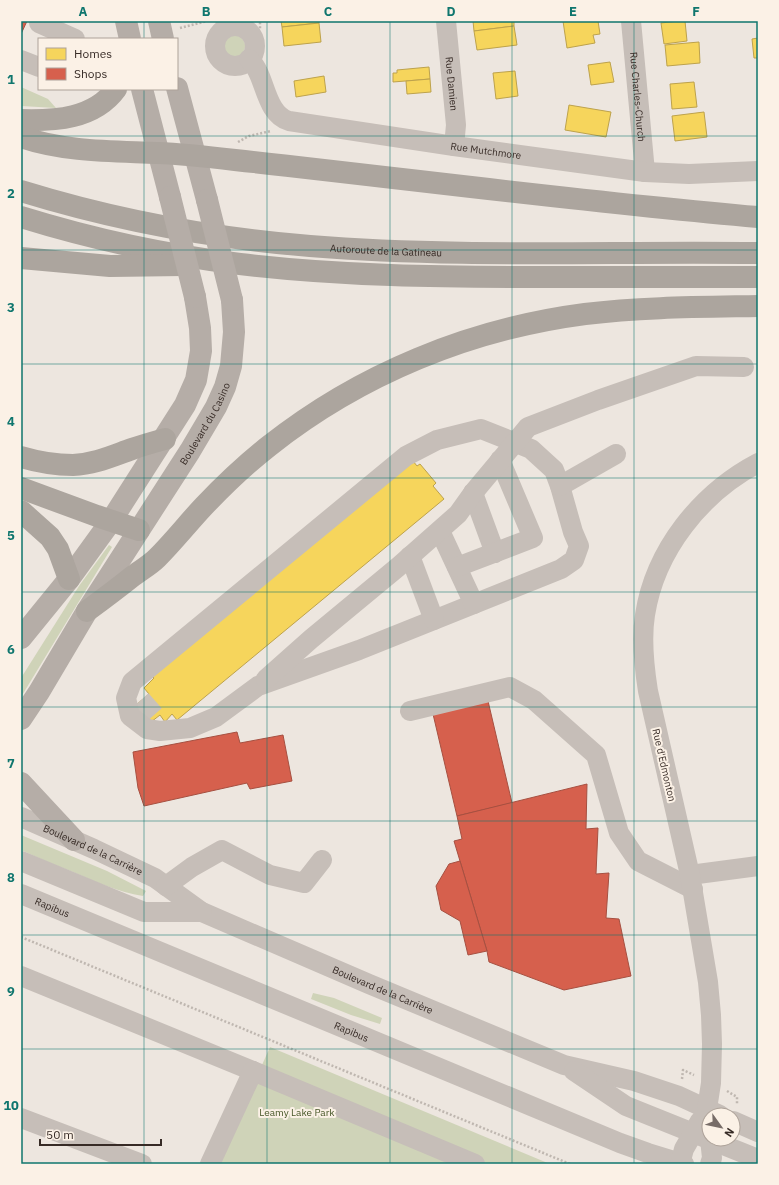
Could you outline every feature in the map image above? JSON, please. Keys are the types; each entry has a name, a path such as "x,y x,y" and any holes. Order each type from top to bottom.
{"highway":[{"path":"21,120 67,118 82,114 98,107 112,95 115,90"},
{"path":"21,137 54,146 85,150 196,156 603,202 758,217"},
{"name":"Autoroute de la Gatineau","path":"21,191 91,210 164,226 232,237 309,246 397,251 758,253"},
{"path":"21,218 88,236 192,257 238,264 322,272 409,276 758,277"},
{"path":"21,258 110,266 238,264"},
{"path":"87,611 156,559 205,505 269,446 297,425 337,399 392,370 474,338 551,319 605,312 758,306"},
{"path":"21,457 52,464 73,465 101,460 165,439"},
{"path":"21,488 112,522 139,530"},
{"path":"21,511 50,538 58,549 69,579"}],"main road":[{"path":"126,21 130,38"},
{"path":"159,21 163,38"},
{"path":"21,638 69,579 112,522 186,405 198,374 201,336 195,297 142,90"},
{"name":"Boulevard du Casino","path":"21,719 39,692 87,611 190,451 220,398 228,376 233,349 234,321 232,300 196,156 178,90"},
{"path":"21,783 74,840"}],"street":[{"name":"Rue Damien","path":"446,21 456,125 454,146"},
{"name":"Rue Charles-Church","path":"631,21 645,172"},
{"path":"38,23 73,38"},
{"path":"215,24 238,27 247,31 256,29 253,54 244,64 237,66 230,65 221,60 216,54 215,47 217,37 215,24"},
{"path":"21,60 38,67"},
{"path":"249,60 258,70 273,107 287,120"},
{"name":"Rue Mutchmore","path":"287,120 454,146 645,172 689,174 758,171"},
{"path":"258,686 359,650 561,569 574,560 579,546 573,532 554,470 531,449 516,442 481,429 437,440 406,456 132,682 134,699 130,716 147,730 158,725 190,728 216,718 258,686 458,514 473,493 516,442 528,426 696,366 744,367"},
{"path":"560,486 616,454"},
{"path":"457,567 532,538 500,460"},
{"name":"Rue d'Edmonton","path":"713,1107 711,1083 711,1014 708,982 691,882 658,741 648,691 643,661 644,616 652,583 668,550 679,532 693,515 721,487 758,463"},
{"path":"473,493 495,552"},
{"path":"440,530 474,604"},
{"path":"410,556 434,620"},
{"path":"410,710 510,687 534,700 596,755 619,833 638,861 691,882 758,866"},
{"name":"Boulevard de la Carrière","path":"21,816 155,878 202,912 369,984 564,1065 634,1081 679,1096 702,1107"},
{"path":"166,886 192,867 222,850 270,875 304,883 322,860"},
{"name":"Boulevard de la Carrière","path":"21,861 144,912 202,912"},
{"name":"Rapibus","path":"21,894 620,1143 681,1164"},
{"path":"21,976 475,1164"},
{"name":"Boulevard de la Carrière","path":"564,1065 626,1106 701,1134"},
{"path":"210,1164 253,1071"},
{"path":"21,1118 142,1164"},
{"path":"741,1125 758,1132"},
{"path":"681,1164 684,1149 701,1139"},
{"path":"709,1147 712,1158 710,1164"},
{"name":"Boulevard de la Carrière","path":"731,1147 758,1159"}],"path":[{"path":"182,27 215,24"},
{"path":"234,145 249,136 263,132 280,130 287,120"},
{"path":"21,937 570,1164"}],"green space":[{"path":"234,35 242,38 245,46 242,54 234,57 226,54 223,46 226,38"},
{"path":"21,87 48,99 56,108 21,106"},
{"path":"109,545 112,547 21,697 21,678 79,586"},
{"path":"21,835 107,871 146,891 143,896 116,889 34,856 21,850"},
{"path":"313,993 334,998 382,1018 380,1024 351,1015 311,999"},
{"name":"Leamy Lake Park","path":"270,1047 550,1164 218,1164"}],"building: Homes":[{"path":"281,21 319,21 319,23 282,27"},
{"path":"473,21 514,21 514,26 474,31"},
{"path":"563,21 598,21 600,34 593,35 595,43 567,48"},
{"path":"685,21 687,41 664,44 661,23"},
{"path":"319,23 321,42 284,46 282,27"},
{"path":"514,26 517,45 477,50 474,31"},
{"path":"758,38 758,58 754,58 752,39"},
{"path":"699,42 700,63 667,66 665,45"},
{"path":"610,62 614,82 591,85 588,65"},
{"path":"429,67 430,79 393,82 393,73 397,73 397,70"},
{"path":"515,71 518,96 496,99 493,73"},
{"path":"324,76 326,92 296,97 294,81"},
{"path":"430,79 431,92 407,94 406,81"},
{"path":"694,82 697,107 672,109 670,84"},
{"path":"569,105 611,112 606,137 565,130"},
{"path":"704,112 707,137 675,141 672,116"},
{"path":"409,456 417,466 420,464 436,483 433,486 444,499 177,720 172,714 165,722 160,715 151,722 136,705 149,694 144,688 154,678 148,672"}],"building: Shops":[{"path":"21,21 27,21 21,34"},
{"path":"488,701 512,803 457,816 433,714"},
{"path":"237,732 240,743 283,735 292,781 250,789 247,783 144,806 138,788 133,752"},
{"path":"587,784 586,829 598,828 596,874 609,873 606,918 619,919 631,976 564,990 489,962 454,841 462,839 457,816"},
{"path":"460,861 487,951 468,955 460,921 441,910 436,886 449,864"}],"tunnel":[{"path":"141,700 157,718"}]}
